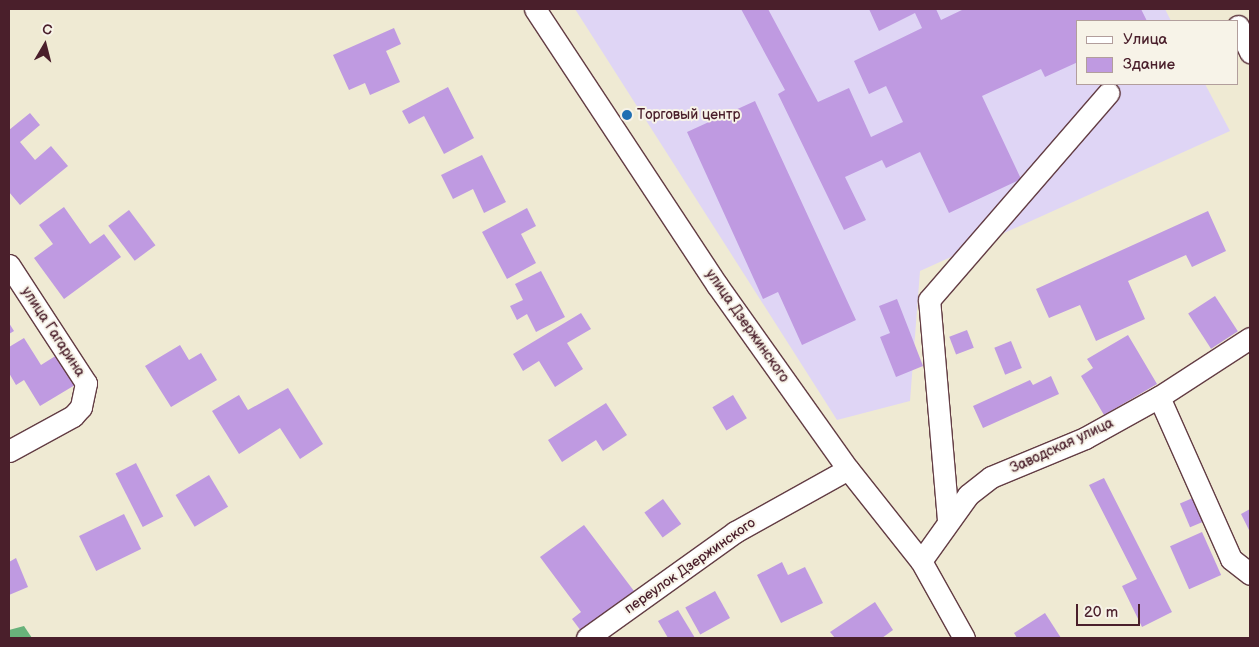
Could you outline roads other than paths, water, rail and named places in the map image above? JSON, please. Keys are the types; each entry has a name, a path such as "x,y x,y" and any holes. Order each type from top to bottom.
{"street":[{"name":"улица Дзержинского","path":"535,9 717,285 848,469 921,561 964,638"},
{"path":"1239,28 1250,52"},
{"path":"948,520 929,300 937,286 1108,93"},
{"name":"улица Гагарина","path":"9,266 86,383 81,406 73,416 9,451"},
{"name":"Заводская улица","path":"921,561 948,520 968,495 991,477 1085,438 1159,397 1250,338"},
{"path":"1159,397 1232,559 1250,574"},
{"name":"переулок Дзержинского","path":"586,638 735,532 848,469"}],"place":[{"name":"Торговый центр","path":"627,115"}]}
